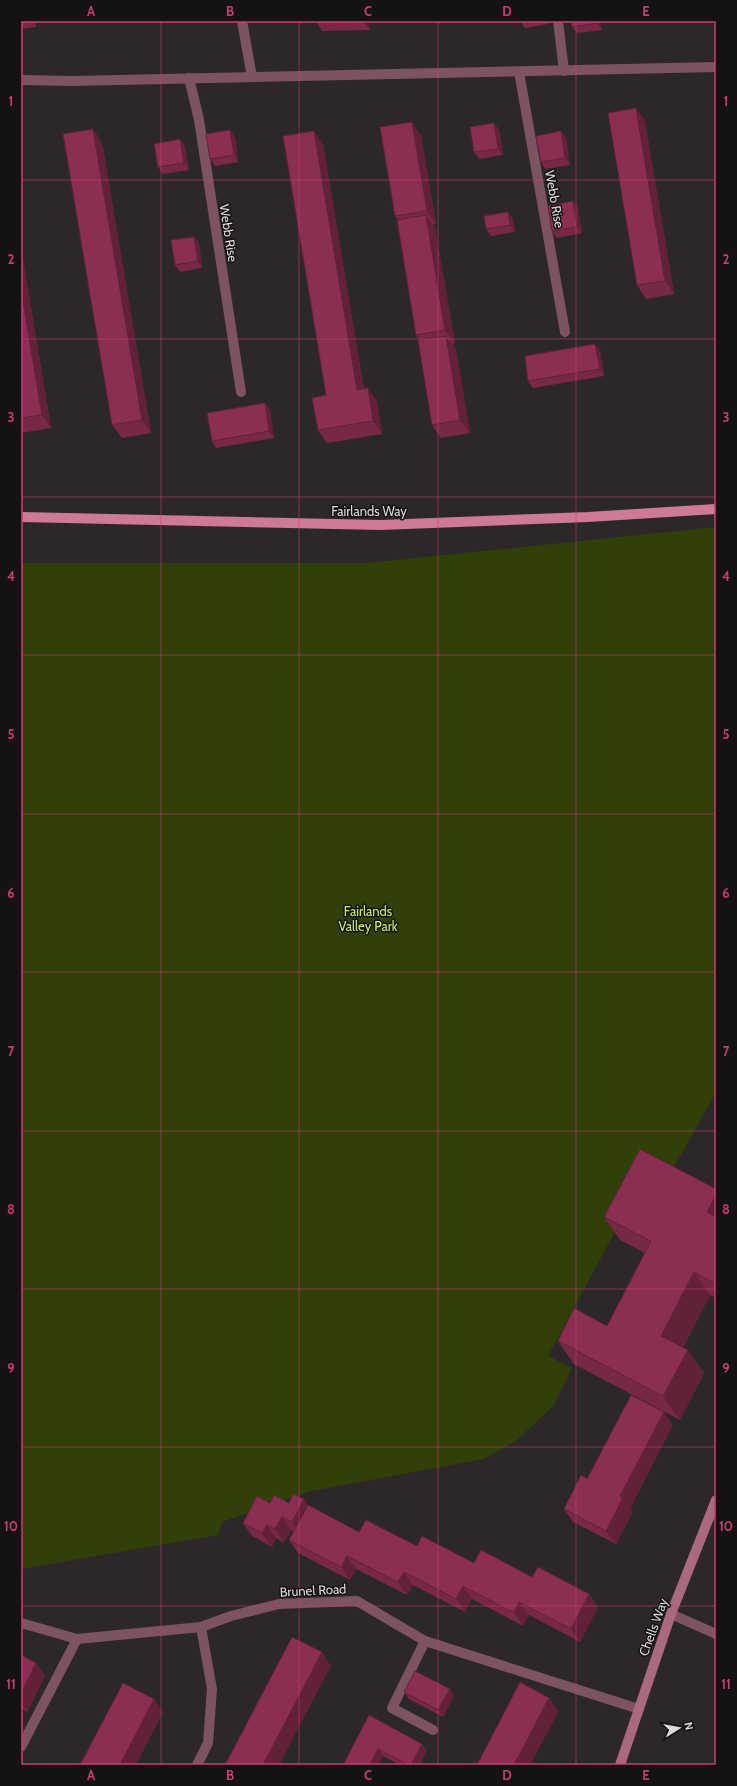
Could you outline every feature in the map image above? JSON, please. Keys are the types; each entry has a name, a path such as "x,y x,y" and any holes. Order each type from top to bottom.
{"main road":[{"name":"Fairlands Way","path":"21,517 381,525 588,517 716,509"}],"street":[{"path":"242,21 252,77"},
{"path":"558,21 564,71"},
{"path":"21,80 73,81 716,68"},
{"name":"Webb Rise","path":"519,72 565,332"},
{"name":"Webb Rise","path":"189,78 199,120 241,392"},
{"name":"Chells Way","path":"620,1765 671,1614 716,1500"},
{"name":"Brunel Road","path":"21,1623 77,1640 201,1627 231,1616 279,1604 357,1601 425,1641 639,1709"},
{"path":"671,1614 716,1634"},
{"path":"197,1765 208,1743 212,1689 201,1627"},
{"path":"21,1747 77,1640"},
{"path":"425,1641 392,1708 432,1730"}],"green space":[{"name":"Fairlands Valley Park","path":"716,527 716,1092 672,1171 653,1161 548,1356 572,1368 554,1405 516,1441 484,1459 311,1491 222,1522 218,1535 21,1569 21,563 367,563"}],"building":[{"path":"571,21 597,21 597,23 572,27"},
{"path":"636,108 665,281 637,285 608,113"},
{"path":"412,122 427,211 395,216 380,127"},
{"path":"494,123 498,149 474,152 470,127"},
{"path":"93,129 142,420 112,425 63,134"},
{"path":"230,130 234,155 210,159 206,134"},
{"path":"314,131 357,390 368,388 373,421 318,430 312,398 326,395 283,136"},
{"path":"561,131 565,158 541,162 536,136"},
{"path":"180,139 184,163 158,167 154,144"},
{"path":"573,201 577,227 552,231 548,206"},
{"path":"508,212 510,225 486,229 484,216"},
{"path":"426,215 445,330 416,335 397,220"},
{"path":"194,237 198,261 175,265 171,240"},
{"path":"21,289 42,415 21,418"},
{"path":"446,336 460,420 432,425 418,340"},
{"path":"595,344 600,369 528,381 525,356"},
{"path":"265,403 269,431 212,441 207,413"},
{"path":"640,1149 716,1189 716,1195 707,1212 716,1217 716,1284 694,1272 661,1336 688,1350 663,1396 558,1341 574,1308 607,1326 651,1241 604,1217"},
{"path":"631,1395 664,1412 620,1496 623,1498 606,1531 564,1509 581,1475 587,1479"},
{"path":"293,1494 304,1499 292,1522 282,1517 275,1529 267,1525 262,1533 243,1523 257,1496 270,1503 274,1495 289,1503"},
{"path":"308,1505 359,1532 366,1520 417,1546 422,1536 474,1563 481,1550 532,1577 538,1567 589,1594 571,1629 519,1602 514,1613 463,1586 456,1599 404,1572 398,1582 347,1556 341,1567 289,1540"},
{"path":"292,1637 322,1652 263,1765 225,1765"},
{"path":"21,1655 36,1663 21,1693"},
{"path":"415,1671 450,1689 438,1710 404,1692"},
{"path":"520,1682 549,1698 514,1765 477,1765"},
{"path":"123,1683 154,1699 120,1765 80,1765"},
{"path":"369,1715 422,1744 411,1765 408,1765 378,1749 370,1765 343,1765"}]}
